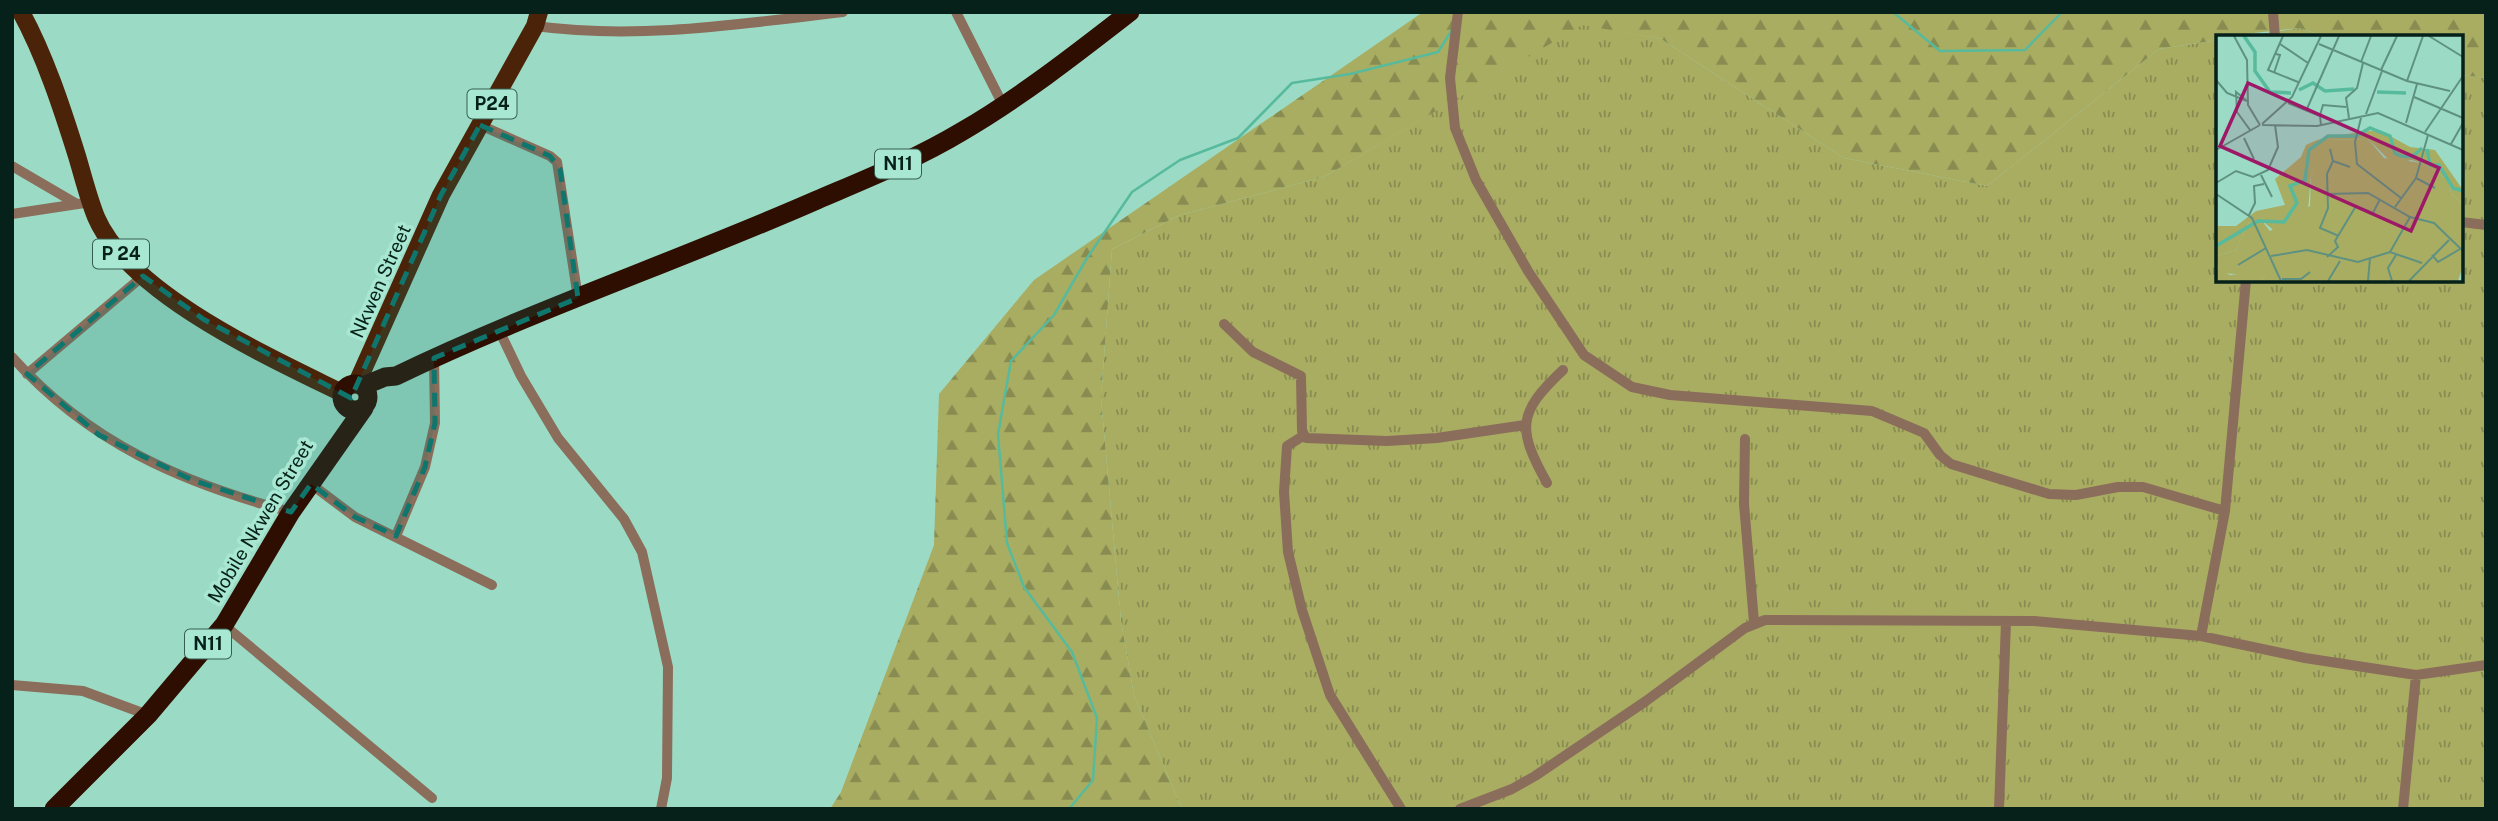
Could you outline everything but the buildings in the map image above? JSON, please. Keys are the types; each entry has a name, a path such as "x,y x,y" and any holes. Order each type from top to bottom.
{"highway":[{"name":"N11","path":"356,395 384,377 396,376 499,330 747,231 869,177 960,132 1003,105 1130,12"},
{"name":"Mobile Nkwen Street","path":"54,809 148,715 224,625 291,512 331,455 356,395"}],"main road":[{"name":"P 24","path":"21,12 63,115 84,203 109,241 143,276 203,319 356,395"},
{"name":"P24","path":"480,125 537,19"},
{"name":"Nkwen Street","path":"356,395 441,195 480,125"}],"street":[{"path":"537,19 581,33 667,32 775,16 843,12"},
{"path":"956,12 1003,105"},
{"path":"1458,12 1453,42 1451,90 1455,128 1476,180 1528,271 1574,341 1584,355 1603,369 1632,387 1670,396 1871,411 1924,433 1940,455 1951,464 2049,494 2077,495 2118,487 2143,487 2225,511"},
{"path":"2273,12 2275,35"},
{"path":"480,125 550,156 557,162 578,298"},
{"path":"12,166 84,203"},
{"path":"12,214 84,203"},
{"path":"2463,222 2486,225"},
{"path":"27,374 143,276"},
{"path":"2201,636 2225,511 2246,282"},
{"path":"1224,324 1254,352 1301,376 1303,436"},
{"path":"499,330 521,376 558,438 624,519 642,552 668,667 667,778 661,809"},
{"path":"12,357 27,374 99,435 192,480 291,512"},
{"path":"396,536 425,467 435,423 435,358"},
{"path":"1547,483 1533,458 1525,425 1539,392 1563,370"},
{"path":"1401,809 1330,695 1302,610 1288,552 1284,492 1287,446 1303,436 1387,441 1448,437 1525,425"},
{"path":"1745,439 1744,504 1754,622"},
{"path":"311,484 355,517 492,584"},
{"path":"1460,809 1512,789 1535,776 1754,622 1852,618 2034,621 2201,636 2305,658 2416,675 2486,665"},
{"path":"1999,809 2006,622"},
{"path":"224,625 432,798"},
{"path":"2403,809 2416,675"},
{"path":"12,685 83,691 148,715"}],"highlighted area":[{"path":"480,125 550,156 560,169 578,298 434,358 435,423 425,467 396,536 355,517 311,484 291,512 192,480 99,435 27,374 143,276 203,319 351,398 441,195"}],"green space":[{"path":"1423,12 2486,12 2486,78 2463,75 2463,35 2321,35 2299,28 2216,35 2216,40 2159,49 1987,186 1844,158 1661,39 1582,25 1324,177 1180,215 1112,249 1101,398 1121,621 1134,695 1182,809 830,809 841,792 934,545 939,394 1034,280"},
{"path":"1582,24 1661,39 1844,158 1987,186 2159,49 2216,40 2216,282 2463,282 2463,75 2486,78 2486,809 1182,809 1134,695 1121,621 1101,398 1112,249 1180,215 1324,177"},
{"path":"2299,28 2321,35 2254,35"}],"waterway":[{"path":"1893,12 1940,51 2025,50 2062,12"},
{"path":"1069,809 1093,780 1097,718 1072,652 1024,587 1007,543 998,434 1011,361 1054,315 1087,258 1132,192 1180,160 1238,138 1292,83 1350,74 1438,52 1452,30"}]}
